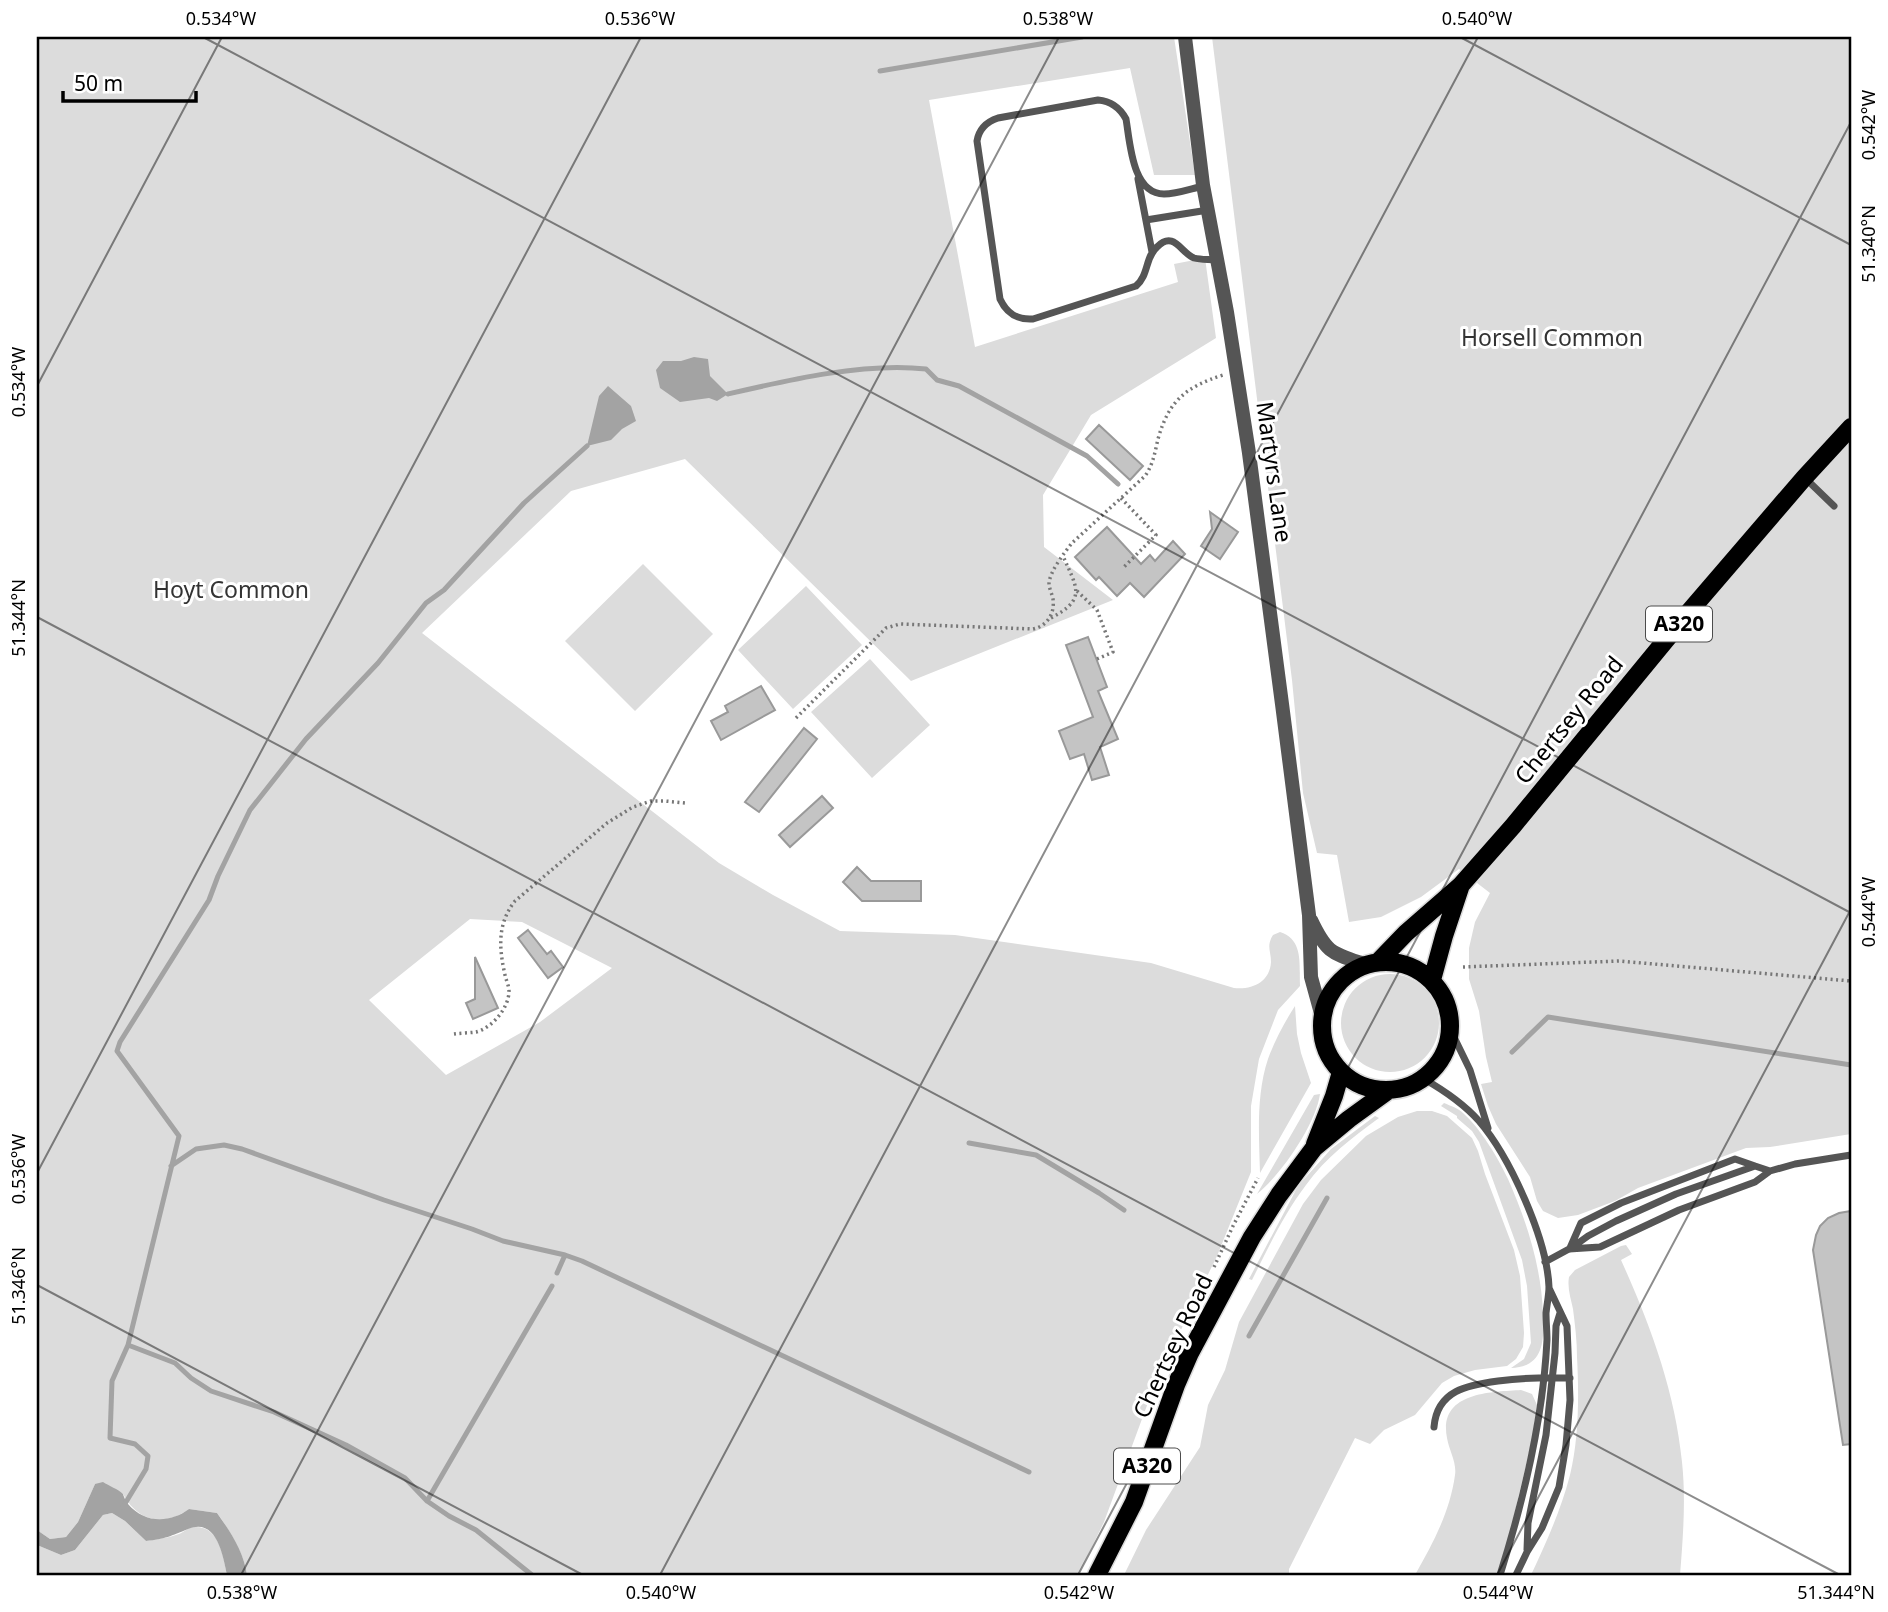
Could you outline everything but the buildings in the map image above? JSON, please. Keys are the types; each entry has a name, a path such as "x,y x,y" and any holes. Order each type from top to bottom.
{"main road":[{"name":"Chertsey Road","path":"1372,963 1461,885 1513,826 1688,613 1851,427"},
{"name":"Chertsey Road","path":"1432,980 1461,885"},
{"path":"1391,962 1413,967 1432,980 1445,998 1450,1014 1448,1048 1440,1063 1424,1079 1404,1088 1389,1090 1361,1086 1341,1072 1330,1058 1323,1038 1322,1017 1329,997 1341,980 1358,968 1372,963 1391,962"},
{"name":"Chertsey Road","path":"1314,1148 1341,1072"},
{"name":"Chertsey Road","path":"1097,1575 1134,1502 1176,1385 1252,1237 1314,1148 1389,1090"}],"street":[{"name":"Martyrs Lane","path":"1185,37 1203,186 1236,371 1283,704 1309,915 1311,977 1322,1017"},
{"name":"Martyrs Lane","path":"1309,915 1325,947 1332,952 1372,963"}],"lane":[{"path":"1152,251 1126,119 1123,113 1108,101 1098,100 998,118 985,124 978,135 977,148 1000,299 1011,314 1023,320 1032,318 1136,286 1144,275 1152,251 1158,244 1166,241 1175,242 1193,258 1217,260"},
{"path":"1138,175 1144,184 1156,193 1166,194 1203,186"},
{"path":"1146,220 1208,210"},
{"path":"1804,478 1834,506"},
{"path":"1451,1031 1470,1070 1489,1133 1524,1198 1538,1234 1549,1287 1544,1377 1534,1441 1518,1513 1500,1575"},
{"path":"1424,1079 1458,1101 1489,1133"},
{"path":"1569,1250 1600,1247 1679,1210 1755,1182 1770,1171 1851,1155"},
{"path":"1569,1250 1581,1223 1668,1183 1735,1158 1770,1171"},
{"path":"1545,1262 1616,1221 1676,1194 1755,1166"},
{"path":"1724,1176 1730,1191"},
{"path":"1516,1575 1542,1528 1559,1487 1566,1445 1570,1378 1567,1326 1549,1287"},
{"path":"1527,1552 1528,1523 1546,1435 1556,1326 1560,1312"},
{"path":"1434,1427 1435,1416 1443,1401 1462,1388 1474,1384 1544,1377 1570,1378"}],"path":[{"path":"1049,619 1054,603 1049,583 1063,555 1072,543 1151,468 1162,425 1178,399 1190,388 1204,381 1236,371"},
{"path":"1121,498 1156,535 1124,568"},
{"path":"1063,555 1077,592 1097,610 1112,652 1097,659"},
{"path":"796,718 868,649 877,635 886,628 900,625 1033,629 1041,627 1071,605 1077,592"},
{"path":"454,1034 479,1031 497,1018 503,1008 509,992 500,933 507,911 514,901 607,823 634,807 651,801 685,803"},
{"path":"1464,967 1619,961 1851,981"}],"green space":[{"name":"Hoyt Common","path":"37,37 1174,37 1195,175 1154,175 1130,68 929,100 975,347 1178,282 1174,264 1205,258 1216,338 1091,415 1043,495 1044,547 1113,600 911,681 685,459 571,491 422,633 719,863 840,931 955,935 1151,963 1234,988 1253,986 1264,980 1270,969 1269,948 1273,935 1280,932 1293,941 1299,954 1300,986 1278,1010 1259,1059 1251,1106 1251,1172 1217,1256 1156,1381 1104,1522 1078,1575 247,1575 240,1550 217,1513 189,1509 170,1518 152,1519 136,1511 123,1494 95,1484 78,1522 66,1537 50,1539 37,1530","holes":["470,919 522,922 612,968 540,1022 446,1075 369,1000"]},
{"name":"Horsell Common","path":"1212,37 1851,37 1851,1134 1770,1147 1746,1148 1638,1188 1615,1201 1578,1215 1558,1218 1543,1211 1537,1201 1530,1177 1496,1124 1481,1084 1492,1082 1479,1011 1469,979 1469,948 1475,922 1490,893 1459,869 1421,897 1381,917 1349,922 1337,855 1317,853 1303,793 1292,680"},
{"path":"643,564 713,634 635,711 565,641"},
{"path":"806,586 862,645 793,709 738,650"},
{"path":"870,659 930,725 872,778 811,712"},
{"path":"1390,974 1409,978 1425,988 1435,1004 1439,1023 1435,1042 1425,1058 1409,1068 1390,1072 1371,1068 1355,1058 1345,1042 1341,1023 1345,1004 1355,988 1371,978"},
{"path":"1295,1006 1297,1034 1311,1083 1260,1173 1259,1116 1264,1073 1283,1025"},
{"path":"1320,1094 1305,1134 1276,1175 1257,1194 1314,1095"},
{"path":"1444,1103 1459,1110 1483,1135 1508,1179 1527,1228 1542,1296 1543,1332 1536,1357 1522,1366 1511,1368 1524,1359 1531,1343 1527,1286 1522,1260 1479,1142 1457,1116 1441,1106"},
{"path":"1417,1111 1432,1111 1447,1116 1472,1138 1478,1151 1514,1250 1520,1276 1524,1333 1523,1347 1516,1359 1507,1366 1454,1376 1442,1383 1415,1415 1384,1430 1370,1444 1355,1438 1289,1569 1289,1575 1124,1575 1146,1530 1200,1447 1208,1405 1225,1370 1239,1322 1303,1204 1321,1180 1366,1136 1398,1117"},
{"path":"1375,1116 1379,1118 1340,1148 1314,1175 1283,1219 1252,1280 1249,1279 1298,1186 1331,1149"},
{"path":"1626,1245 1632,1254 1621,1260 1660,1358 1679,1436 1684,1490 1680,1575 1531,1575 1562,1501 1570,1475 1577,1431 1577,1351 1569,1277 1575,1270"},
{"path":"1521,1390 1532,1394 1537,1405 1532,1440 1507,1545 1497,1575 1415,1575 1440,1527 1453,1489 1455,1470 1446,1423 1451,1411 1459,1403 1482,1394"},
{"path":"112,1513 146,1541 175,1535 193,1527 209,1531 219,1543 227,1575 37,1575 37,1545 61,1555 75,1550 103,1515"}],"shaded area":[{"path":"694,357 708,359 710,376 728,394 717,401 709,398 680,402 660,388 656,370 663,361 681,361"},
{"path":"608,386 631,406 636,421 622,429 611,440 587,446 599,396"},
{"path":"103,1482 123,1494 127,1504 135,1511 150,1518 166,1519 189,1509 217,1513 240,1550 247,1575 227,1575 217,1540 206,1528 188,1529 146,1541 112,1513 103,1515 75,1550 61,1555 37,1545 37,1530 50,1539 66,1537 78,1522 95,1484"}],"waterway":[{"path":"880,71 1082,37"},
{"path":"728,394 852,370 902,367 926,369 937,380 959,386 1087,456 1118,484"},
{"path":"123,1507 146,1469 148,1456 135,1444 110,1438 112,1381 128,1345 179,1136 117,1051 120,1042 209,900 250,810 306,739 378,663 426,603 444,590 524,503 587,446"},
{"path":"1512,1052 1548,1017 1851,1065"},
{"path":"969,1143 1036,1155 1124,1210"},
{"path":"171,1166 196,1149 224,1145 242,1149 503,1241 582,1261 1029,1472"},
{"path":"1249,1336 1327,1198"},
{"path":"557,1273 565,1255"},
{"path":"427,1501 552,1286"},
{"path":"128,1345 175,1363 211,1391 274,1412 346,1445 405,1478 427,1501 476,1530 532,1575"}]}
